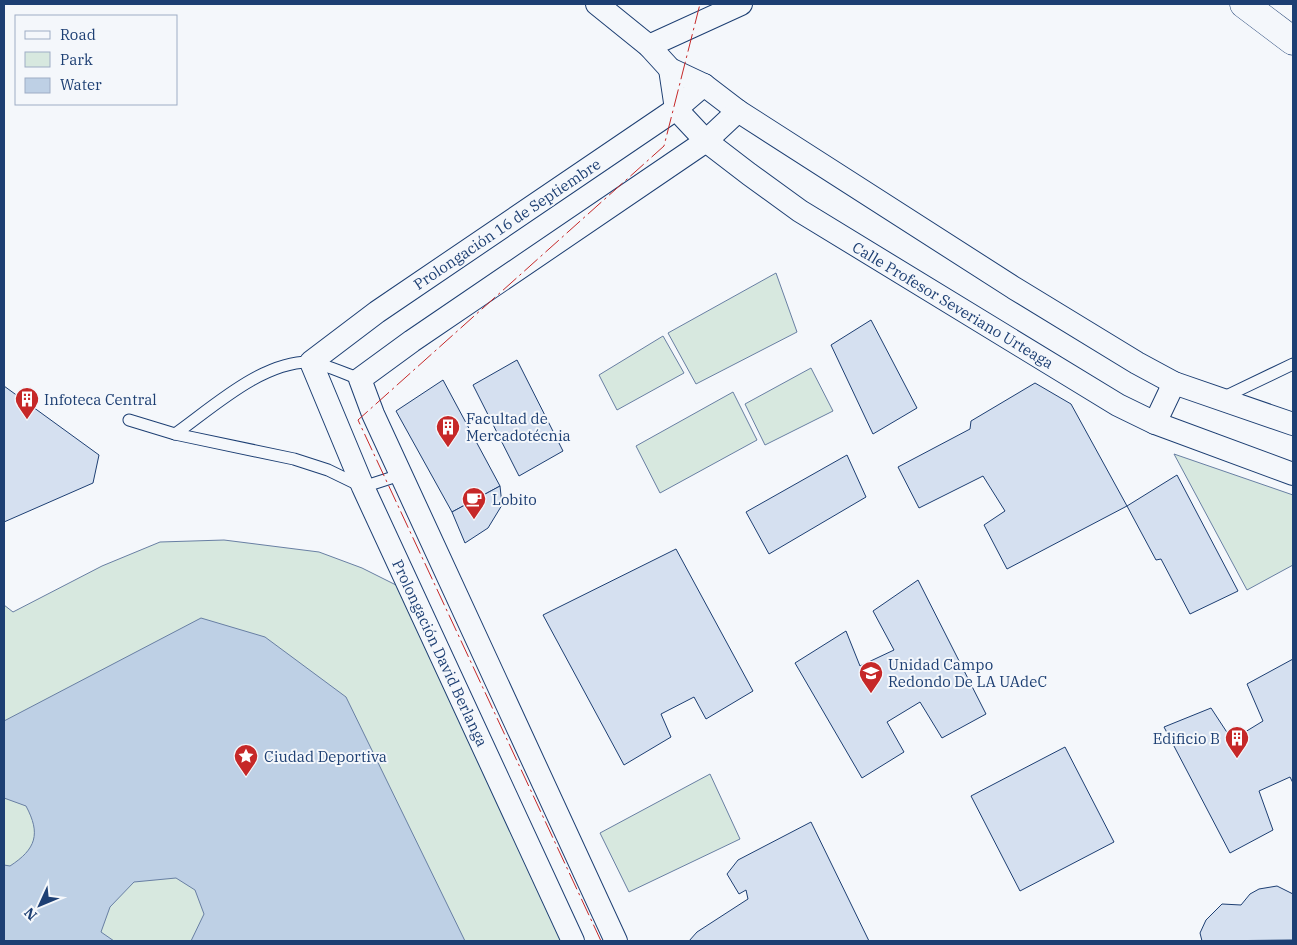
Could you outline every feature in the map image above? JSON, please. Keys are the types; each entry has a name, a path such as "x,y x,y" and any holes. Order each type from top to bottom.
{"main road":[{"path":"1244,4 1293,40"}],"street":[{"path":"597,4 649,46 670,69 704,85 738,112 1137,364 1174,383 1293,424"},
{"path":"649,46 741,4"},
{"path":"670,69 676,108"},
{"name":"Prolongación 16 de Septiembre","path":"311,362 377,312 676,108 704,85"},
{"name":"Calle Profesor Severiano Urteaga","path":"676,108 706,140 800,211 1118,405 1155,423 1293,474"},
{"path":"616,941 400,475 360,379 412,341 706,140 738,112"},
{"name":"Prolongación David Berlanga","path":"311,362 364,487 574,941"},
{"path":"1155,423 1174,383"}],"lane":[{"path":"175,434 249,382 289,365 311,362 360,379"},
{"path":"1220,399 1293,364"},
{"path":"129,420 175,434 294,459 328,470 364,487 400,475"}],"green space":[{"path":"776,273 797,332 696,384 668,333"},
{"path":"663,336 684,373 617,410 599,375"},
{"path":"811,368 833,411 765,445 745,404"},
{"path":"733,392 757,440 660,493 636,446"},
{"path":"1174,454 1293,495 1293,565 1247,590"},
{"name":"Ciudad Deportiva","path":"224,540 319,552 362,568 402,588 565,941 4,941 4,605 13,612 102,566 160,542"},
{"path":"710,774 740,839 629,892 600,833"}],"water":[{"path":"201,618 265,637 346,697 465,941 191,941 204,914 195,890 176,878 134,882 110,907 101,932 114,941 4,941 4,865 10,866 26,853 33,840 34,833 31,816 26,806 4,798 4,721"}],"building":[{"path":"871,320 917,408 873,434 831,345"},
{"name":"Facultad de Mercadotécnia","path":"517,360 563,451 519,476 473,385"},
{"name":"Facultad de Mercadotécnia","path":"443,380 500,486 452,512 396,411"},
{"path":"1035,383 1071,404 1127,506 1007,569 984,525 1005,511 983,476 919,508 898,467 970,429 971,421"},
{"name":"Infoteca Central","path":"4,386 99,455 93,483 4,522"},
{"path":"847,455 866,497 769,554 746,512"},
{"path":"1177,475 1238,591 1190,614 1161,559 1156,560 1127,506"},
{"name":"Lobito","path":"500,486 502,505 488,528 465,543 452,512"},
{"path":"676,549 753,691 706,719 694,697 661,714 671,737 624,765 543,615"},
{"path":"918,580 986,714 942,738 920,702 887,722 904,752 862,778 795,663 846,631 860,666 894,650 873,611"},
{"name":"Edificio B","path":"1293,659 1293,783 1290,777 1259,791 1273,830 1230,853 1164,727 1211,708 1232,740 1263,721 1247,684"},
{"path":"1065,747 1114,842 1020,891 971,796"},
{"path":"811,822 869,941 689,941 697,932 748,899 746,890 739,894 727,874 738,860"},
{"path":"1277,886 1293,894 1293,940 1202,941 1200,933 1206,920 1222,904 1241,905 1250,894 1259,889"}],"power":[{"path":"601,941 358,420 664,146 700,4"}],"place":[{"name":"Infoteca Central","path":"27,420"},
{"name":"Facultad de Mercadotécnia","path":"448,448"},
{"name":"Lobito","path":"474,520"},
{"name":"Unidad Campo Redondo De LA UAdeC","path":"871,694"},
{"name":"Edificio B","path":"1237,759"},
{"name":"Ciudad Deportiva","path":"246,777"}]}
